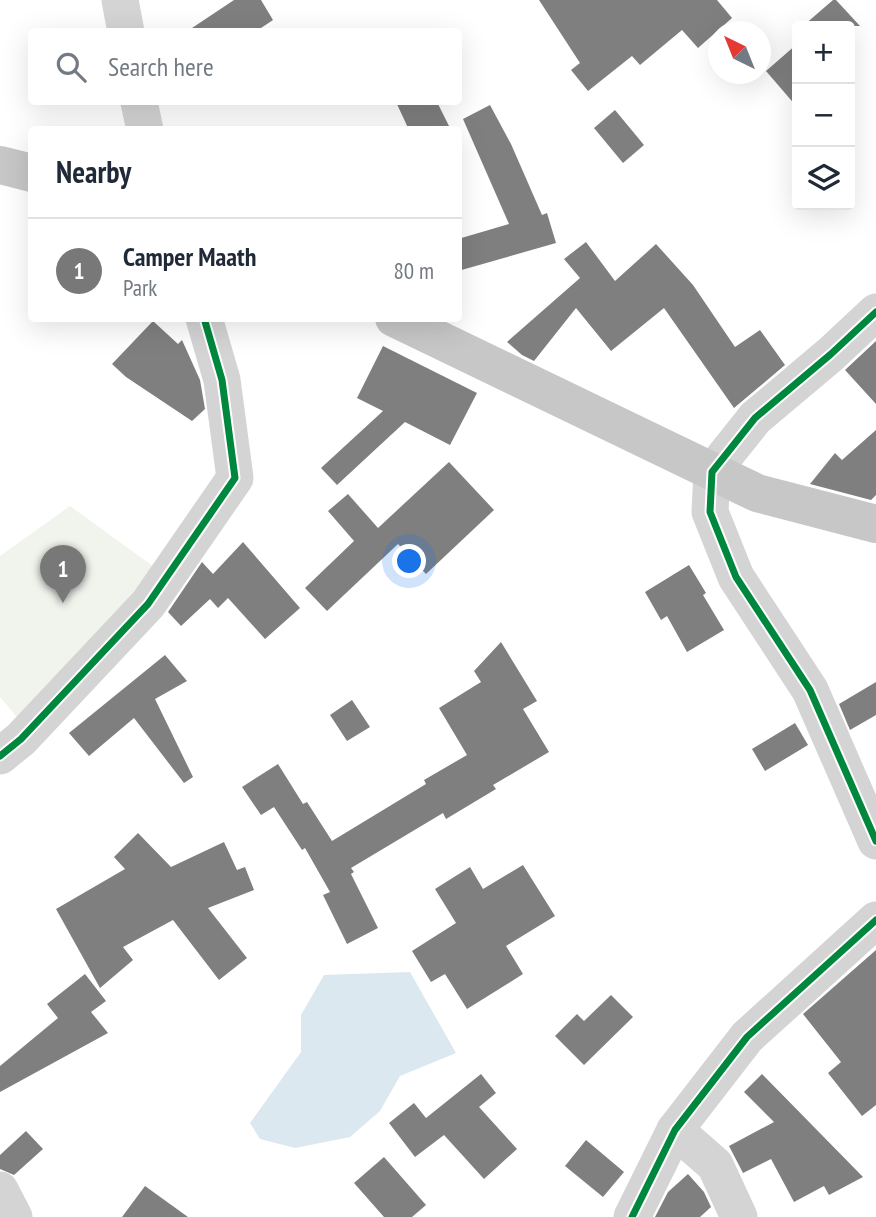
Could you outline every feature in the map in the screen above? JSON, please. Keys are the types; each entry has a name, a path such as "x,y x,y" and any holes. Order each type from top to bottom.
{"main road":[{"path":"0,165 28,172"},
{"path":"402,322 757,493 876,524"}],"street":[{"path":"120,0 125,28"},
{"path":"140,105 144,126"},
{"path":"876,312 755,418 712,472 710,512 736,577 810,690 876,841"},
{"path":"0,756 22,739 148,604 234,478 222,380 205,322"},
{"path":"632,1217 675,1130 747,1037 876,920"},
{"path":"675,1130 715,1165 739,1217"},
{"path":"0,1190 14,1217"}],"shaded area":[{"path":"70,506 154,567 97,638 17,717 0,697 0,556"},
{"path":"410,972 456,1053 400,1076 380,1111 350,1137 295,1148 260,1139 250,1123 301,1052 301,1015 324,975"}],"building":[{"path":"234,0 261,0 273,20 261,28 192,28"},
{"path":"539,0 717,0 732,18 729,21 708,21 708,39 698,48 682,30 640,65 632,56 588,91 571,70 580,63"},
{"path":"836,0 860,26 855,26 855,21 809,21"},
{"path":"792,48 792,101 771,77 771,67"},
{"path":"397,105 438,105 449,126 407,126"},
{"path":"490,105 511,144 542,215 547,213 556,243 462,270 462,238 509,224 463,119"},
{"path":"615,110 644,145 623,163 594,128"},
{"path":"586,242 615,281 656,244 693,285 735,347 760,330 785,365 734,408 664,308 611,351 576,308 534,361 522,355 507,342 580,278 564,259"},
{"path":"154,322 178,344 182,340 200,380 205,409 192,421 126,377 112,364"},
{"path":"876,341 876,404 845,370"},
{"path":"383,346 477,393 450,445 405,422 337,485 321,468 383,411 357,398"},
{"path":"876,430 876,495 871,500 810,484 835,453 842,460"},
{"path":"449,462 494,510 426,574 398,544 327,611 305,588 354,541 328,511 348,494 378,528"},
{"path":"243,542 300,608 265,639 228,598 218,608 210,599 181,626 168,612 202,562 213,574"},
{"path":"689,565 724,630 687,652 667,616 661,620 645,592"},
{"path":"501,642 537,701 523,709 549,752 493,785 496,789 446,819 443,813 351,868 354,872 351,874 378,928 347,944 323,895 330,892 305,848 302,850 274,807 261,815 242,787 278,764 303,804 307,802 332,841 426,784 424,780 467,755 439,708 481,682 474,671"},
{"path":"165,655 187,681 155,699 193,777 184,783 134,718 89,756 69,733"},
{"path":"876,682 876,715 850,730 839,704"},
{"path":"352,700 370,727 347,741 330,715"},
{"path":"795,723 808,745 765,771 752,749"},
{"path":"138,833 171,867 224,842 237,870 245,867 254,890 208,908 247,958 219,980 173,920 123,947 133,960 100,988 56,909 125,869 114,857"},
{"path":"523,865 555,916 506,946 523,974 467,1009 445,974 431,982 412,951 456,923 435,889 470,867 483,889"},
{"path":"876,950 876,1105 862,1116 828,1073 841,1062 803,1014"},
{"path":"85,974 106,1001 91,1012 108,1033 0,1092 0,1066 58,1018 47,1004"},
{"path":"611,995 633,1017 584,1065 555,1036 577,1014 584,1021"},
{"path":"481,1074 496,1093 479,1107 517,1149 484,1179 444,1135 415,1157 389,1123 414,1103 426,1118"},
{"path":"762,1074 863,1177 829,1195 824,1186 794,1202 771,1159 743,1173 729,1146 774,1122 744,1092"},
{"path":"26,1131 43,1149 14,1175 0,1169 0,1155"},
{"path":"586,1140 624,1172 603,1197 565,1166"},
{"path":"384,1157 426,1205 412,1217 384,1217 354,1183"},
{"path":"688,1174 704,1192 711,1207 700,1217 655,1217 668,1192"},
{"path":"145,1186 188,1217 122,1217"}],"cycle path":[{"path":"876,312 755,418 712,472 710,512 736,577 810,690 876,841"},
{"path":"0,756 21,739 148,604 235,478 222,380 205,322"},
{"path":"632,1217 675,1130 747,1037 876,920"}],"place":[{"name":"Camper Maath","path":"63,603"}]}
